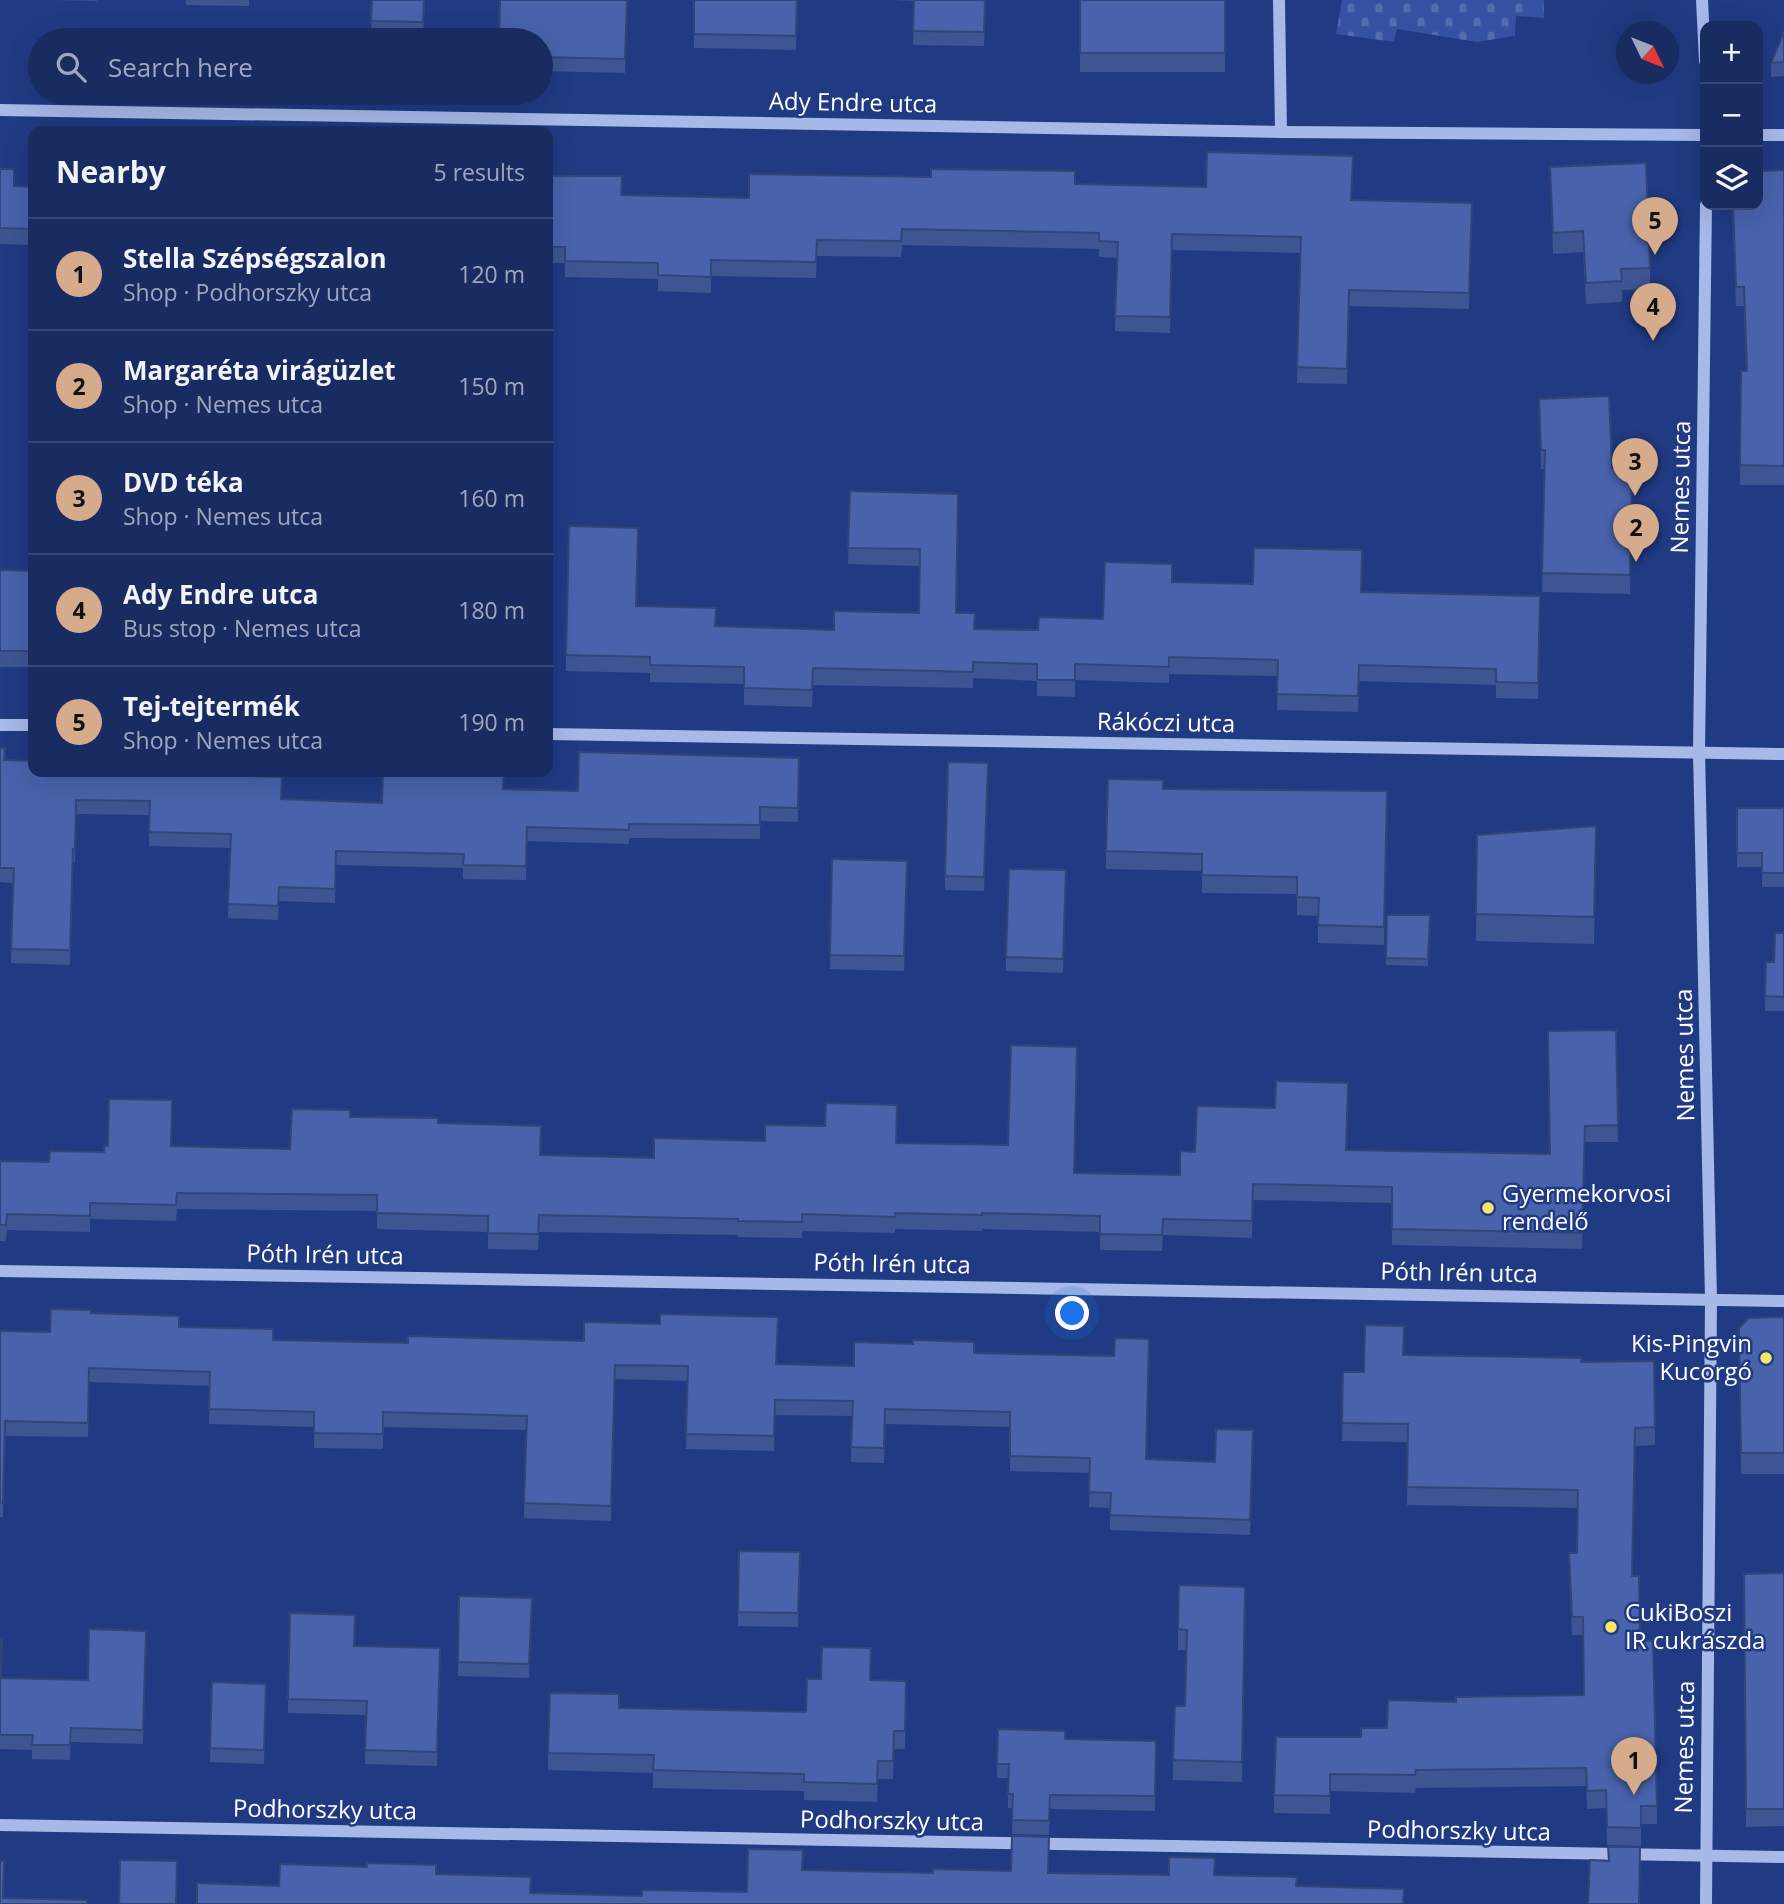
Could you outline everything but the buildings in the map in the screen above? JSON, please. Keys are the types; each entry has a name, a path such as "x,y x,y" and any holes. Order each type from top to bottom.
{"street":[{"path":"1279,0 1281,132"},
{"path":"1702,0 1703,21"},
{"name":"Ady Endre utca","path":"0,110 1281,132 1700,135"},
{"path":"1763,135 1784,135"},
{"name":"Nemes utca","path":"1706,210 1699,752 1711,1299 1706,1904"},
{"path":"0,725 28,725"},
{"name":"Rákóczi utca","path":"553,734 1784,754"},
{"name":"Póth Irén utca","path":"0,1271 1784,1301"},
{"name":"Podhorszky utca","path":"0,1825 1784,1857"}],"green space":[{"path":"1342,0 1544,0 1544,18 1516,16 1515,36 1477,42 1397,29 1394,42 1336,34"}],"place":[{"name":"Tej-tejtermék","path":"1655,255"},
{"name":"Ady Endre utca","path":"1653,341"},
{"name":"DVD téka","path":"1635,496"},
{"name":"Margaréta virágüzlet","path":"1636,562"},
{"name":"Gyermekorvosi rendelő","path":"1488,1208"},
{"name":"Kis-Pingvin Kucorgó","path":"1766,1358"},
{"name":"CukiBoszi IR cukrászda","path":"1611,1627"},
{"name":"Stella Szépségszalon","path":"1634,1795"}]}
